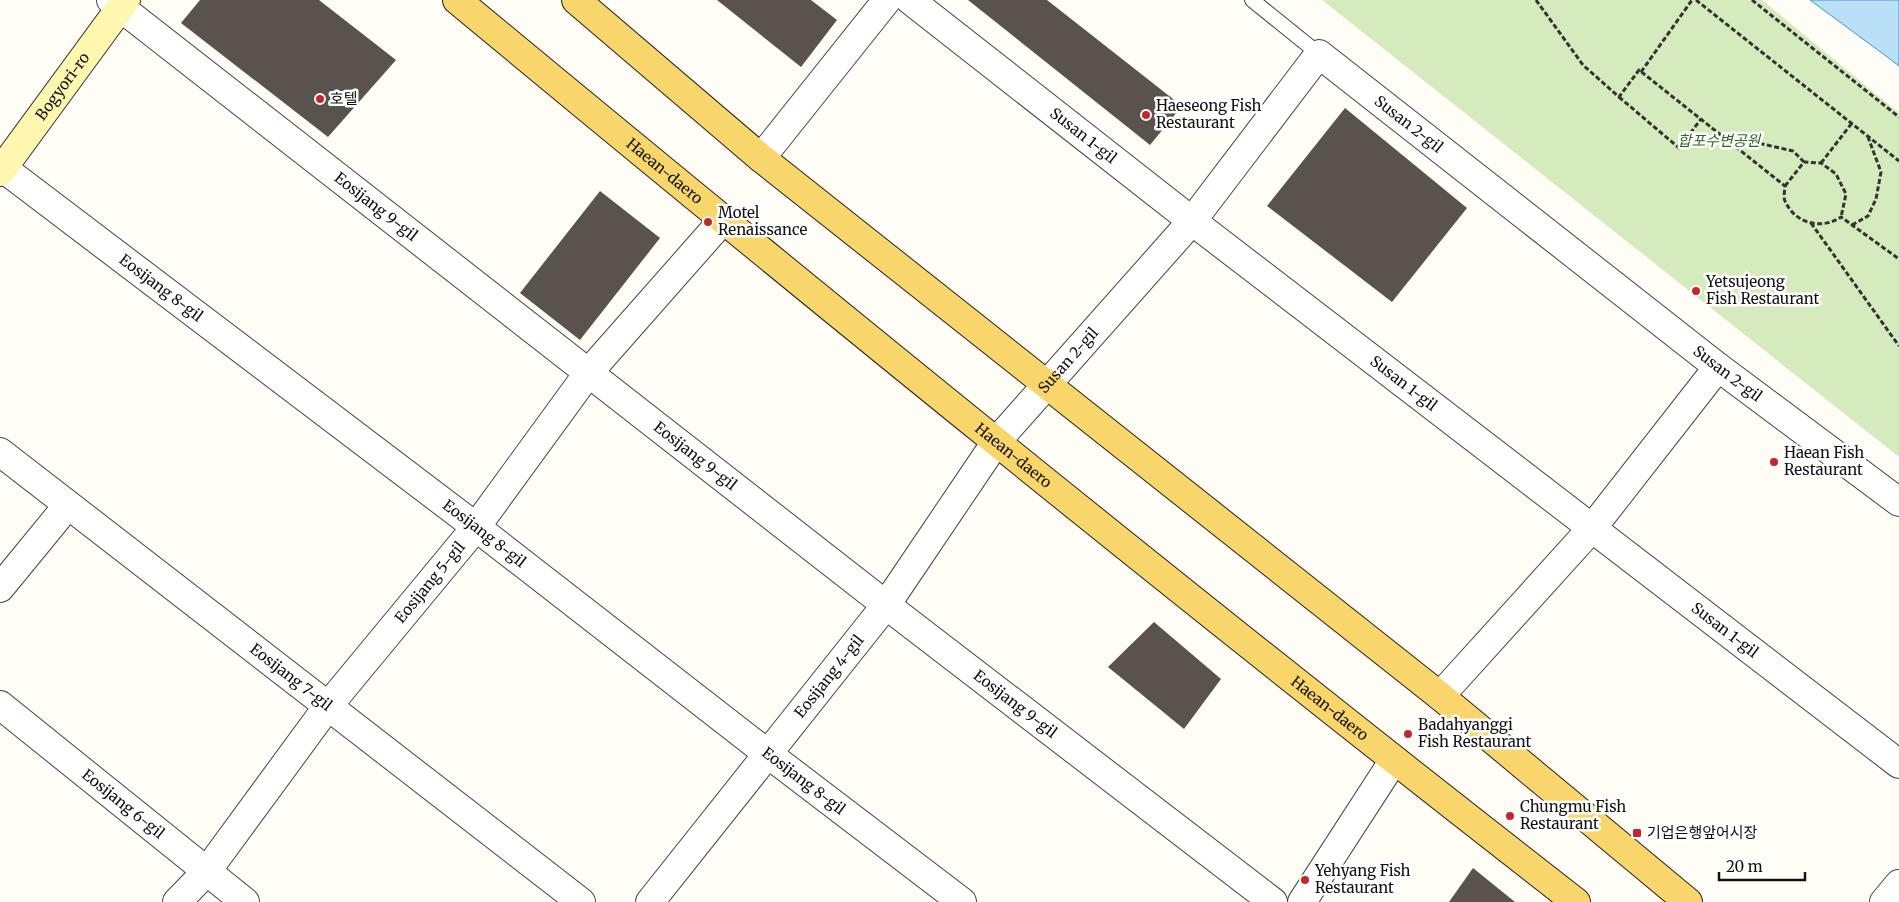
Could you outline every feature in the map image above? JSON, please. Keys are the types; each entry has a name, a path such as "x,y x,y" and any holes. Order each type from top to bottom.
{"main road":[{"name":"Haean-daero","path":"457,0 996,442 1394,760 1576,902"},
{"path":"576,0 761,158 1440,696 1688,902"},
{"name":"Bogyori-ro","path":"1,169 119,2"}],"street":[{"path":"761,158 887,0"},
{"name":"Susan 1-gil","path":"910,0 1192,221 1899,764"},
{"name":"Eosijang 9-gil","path":"119,2 886,605 1273,902"},
{"name":"Susan 2-gil","path":"996,442 1192,221 1319,54 1718,367 1899,502"},
{"name":"Eosijang 8-gil","path":"1,169 476,527 962,902"},
{"name":"Eosijang 5-gil","path":"177,902 207,871 328,706 476,527 589,372 723,220"},
{"path":"1440,696 1592,528 1718,367"},
{"name":"Eosijang 4-gil","path":"650,902 886,605 996,442"},
{"name":"Eosijang 7-gil","path":"0,452 581,902"},
{"path":"0,588 68,505"},
{"name":"Eosijang 6-gil","path":"0,705 245,902"},
{"path":"1302,902 1394,760"},
{"path":"1884,902 1899,884"}],"lane":[{"path":"1252,0 1319,54"}],"path":[{"path":"1536,0 1583,65 1679,148 1701,120"},
{"path":"1619,97 1639,70 1641,72 1694,0 1899,161"},
{"path":"1752,0 1899,117"},
{"path":"1641,72 1785,186"},
{"path":"1821,163 1852,124"},
{"path":"1720,134 1793,151 1804,162 1821,163 1836,174 1846,194 1841,217 1832,223 1811,223 1795,216 1784,200 1785,186 1804,162"},
{"path":"1852,225 1868,216 1876,199 1881,172 1868,136"},
{"path":"1841,217 1899,259"},
{"path":"1811,223 1899,346"}],"green space":[{"name":"합포수변공원","path":"1322,0 1762,0 1899,113 1899,457"}],"water":[{"path":"1810,0 1899,0 1899,66 1890,59"}],"building":[{"name":"호텔","path":"200,0 319,0 396,60 328,137 181,23"},
{"path":"717,0 811,0 837,20 801,67"},
{"path":"968,0 1047,0 1182,106 1150,145"},
{"path":"1345,108 1467,208 1392,302 1267,206"},
{"path":"600,191 660,238 580,340 520,293"},
{"path":"1154,622 1221,679 1184,729 1108,667"},
{"path":"1473,868 1515,902 1449,902"}],"place":[{"name":"호텔","path":"320,99"},
{"name":"Haeseong Fish Restaurant","path":"1146,115"},
{"name":"Motel Renaissance","path":"708,222"},
{"name":"Yetsujeong Fish Restaurant","path":"1696,291"},
{"name":"Haean Fish Restaurant","path":"1774,462"},
{"name":"Badahyanggi Fish Restaurant","path":"1408,734"},
{"name":"Chungmu Fish Restaurant","path":"1510,816"},
{"name":"기업은행앞어시장","path":"1637,833"},
{"name":"Yehyang Fish Restaurant","path":"1305,880"}]}
